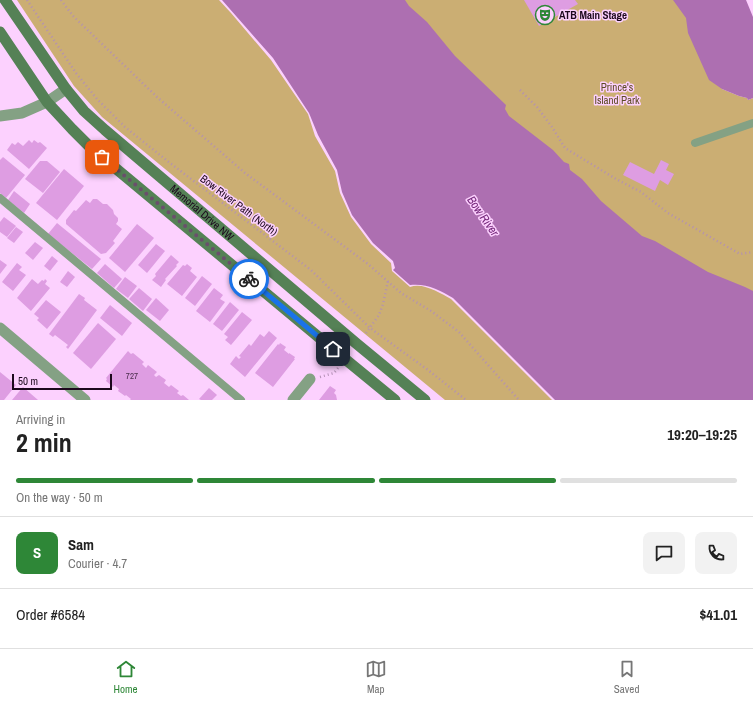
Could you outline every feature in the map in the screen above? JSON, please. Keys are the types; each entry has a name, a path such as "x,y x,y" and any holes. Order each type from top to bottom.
{"main road":[{"name":"Memorial Drive NW","path":"5,0 66,90 84,110 105,130 425,400"},
{"name":"Memorial Drive NW","path":"0,32 47,102 90,146 395,400"}],"street":[{"path":"0,116 22,113 47,102 66,90"},
{"path":"0,328 85,400"},
{"path":"293,400 310,379"}],"lane":[{"path":"695,143 753,123"},
{"path":"0,198 241,400"}],"path":[{"name":"Bow River Path (North)","path":"27,0 76,73 97,99 125,127 311,270 370,328 466,400"},
{"path":"61,0 73,16 157,97 245,172 368,264 401,293 431,311 459,332 519,400"},
{"path":"520,90 537,107 565,148 616,179 641,192 668,213 740,254 753,252"},
{"path":"366,333 379,315 388,281"},
{"path":"310,379 334,373 338,368"}],"green space":[{"path":"17,0 219,0 271,60 308,114 315,136 335,171 340,193 351,217 371,244 391,263 392,271 410,287 426,287 451,299 552,400 445,400 102,117 74,86"},
{"name":"Prince's Island Park","path":"398,0 679,0 722,89 747,98 748,100 753,98 753,296 638,238 506,119"}],"water":[{"name":"Bow River","path":"222,0 405,0 409,6 427,22 455,56 506,105 505,109 509,116 553,150 564,162 569,164 570,170 582,179 601,201 642,236 655,241 708,272 753,291 753,400 555,400 453,298 433,288 422,285 410,285 393,270 395,268 393,261 373,243 352,215 342,192 337,170 318,135 309,113 273,58"},
{"path":"673,0 746,0 753,17 753,98 748,100 747,98 722,89 709,80 688,33 686,18"}],"building":[{"name":"ATB Main Stage","path":"524,0 575,0 578,4 539,26"},
{"path":"29,140 32,143 34,140 38,143 40,142 47,148 29,169 7,150 12,143 15,145 18,142 23,146"},
{"path":"3,157 25,175 6,198 0,193 0,160"},
{"path":"661,160 669,164 666,170 674,174 668,185 660,180 655,191 623,175 630,162 654,174"},
{"path":"40,161 47,161 60,172 43,193 25,179"},
{"path":"64,169 84,186 57,220 36,203"},
{"path":"14,191 30,204 24,213 8,200"},
{"path":"93,199 97,199 103,204 107,204 113,210 114,214 118,218 116,224 122,229 113,241 115,243 106,253 101,254 66,224 66,220 74,210 76,211 86,200 90,203"},
{"path":"4,217 16,226 7,237 0,232 0,222"},
{"path":"57,223 101,259 92,269 48,234"},
{"path":"137,224 154,238 125,272 109,258"},
{"path":"16,227 23,232 14,243 7,238"},
{"path":"35,242 43,248 33,260 25,253"},
{"path":"156,244 165,251 147,273 138,265"},
{"path":"171,255 179,262 165,279 166,280 161,287 152,280 156,276 155,274"},
{"path":"52,256 58,261 50,271 44,266"},
{"path":"0,260 7,265 0,274"},
{"path":"17,263 22,267 19,270 26,275 13,291 2,282"},
{"path":"105,264 122,279 114,288 97,273"},
{"path":"187,264 192,268 190,271 197,277 182,296 167,284 183,265 185,266"},
{"path":"68,271 75,277 67,287 60,282"},
{"path":"202,276 212,284 195,306 185,298"},
{"path":"125,277 137,286 128,298 116,289"},
{"path":"32,279 38,284 45,279 47,281 45,284 50,288 31,311 17,298"},
{"path":"139,288 152,299 143,311 129,299"},
{"path":"214,288 223,295 220,299 225,302 210,322 196,311"},
{"path":"79,294 97,310 68,349 66,347 68,345 55,335 53,337 49,334"},
{"path":"156,298 169,310 160,321 146,310"},
{"path":"46,300 61,312 47,329 37,320 39,318 34,314"},
{"path":"230,302 239,310 222,331 213,324"},
{"path":"110,305 132,323 122,336 100,318"},
{"path":"242,312 252,320 231,345 225,340 228,337 224,334"},
{"path":"98,323 116,339 91,369 73,353"},
{"path":"269,331 277,338 245,377 230,364 236,356 239,359 241,357 239,356 249,344 251,346 260,334 264,337"},
{"path":"280,343 286,347 284,350 295,357 295,359 273,387 255,373"},
{"path":"128,351 144,362 142,364 146,368 148,365 157,372 154,375 156,377 159,375 166,380 164,383 169,387 171,385 179,391 177,393 181,396 183,395 189,400 130,400 131,399 126,395 125,396 118,391 119,389 114,385 113,387 106,381 106,378"},
{"path":"0,372 16,385 4,400 0,400"},
{"path":"330,386 336,390 334,393 337,400 319,400"},
{"path":"23,387 38,400 12,400"},
{"path":"209,388 217,395 212,400 199,399"}],"way so far":[{"path":"102,157 249,279"}],"place":[{"name":"ATB Main Stage","path":"545,15"}],"route":[{"path":"249,279 333,349"}]}
